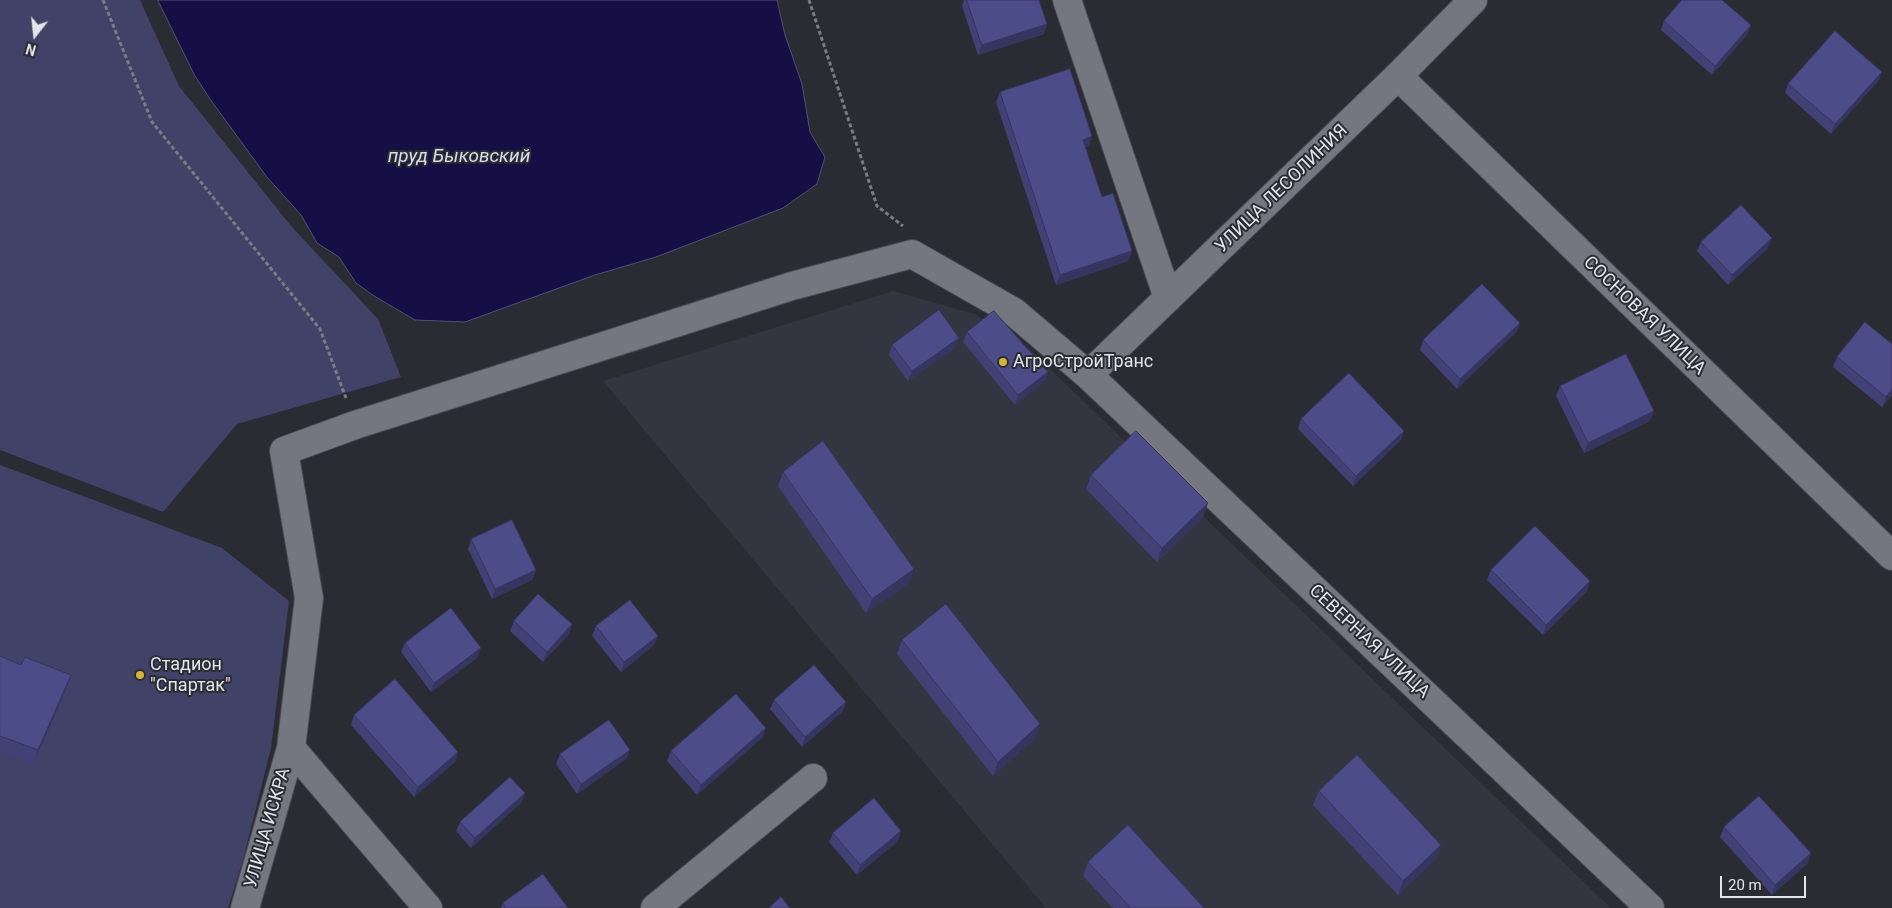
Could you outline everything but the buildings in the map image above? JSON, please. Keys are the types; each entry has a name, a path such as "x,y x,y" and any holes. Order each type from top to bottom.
{"street":[{"path":"1068,0 1168,298"},
{"name":"УЛИЦА ЛЕСОЛИНИЯ","path":"1088,376 1398,76 1473,0"},
{"name":"СОСНОВАЯ УЛИЦА","path":"1398,76 1892,556"},
{"name":"СЕВЕРНАЯ УЛИЦА","path":"355,425 792,286 912,254 1014,312 1088,376 1650,908"},
{"name":"УЛИЦА ИСКРА","path":"245,908 291,748 309,598 284,450 355,425"},
{"path":"291,748 428,908"},
{"path":"655,908 812,778"}],"path":[{"path":"102,0 152,122 320,329 355,425"},
{"path":"809,0 877,206 907,229"}],"shaded area":[{"path":"0,0 140,0 179,86 291,226 378,319 401,377 237,424 163,512 0,450"},
{"path":"893,291 975,314 1028,348 1611,908 1046,908 603,381"},
{"name":"Стадион \"Спартак\"","path":"0,465 222,548 289,601 271,748 243,860 228,908 0,908"}],"water":[{"name":"пруд Быковский","path":"158,0 777,0 785,35 802,84 810,132 825,157 817,184 783,208 656,257 595,275 465,322 415,320 356,283 339,257 317,243 301,215 266,176 210,99 195,76"}],"place":[{"name":"АгроСтройТранс","path":"1003,362"},
{"name":"Стадион \"Спартак\"","path":"140,675"}]}
